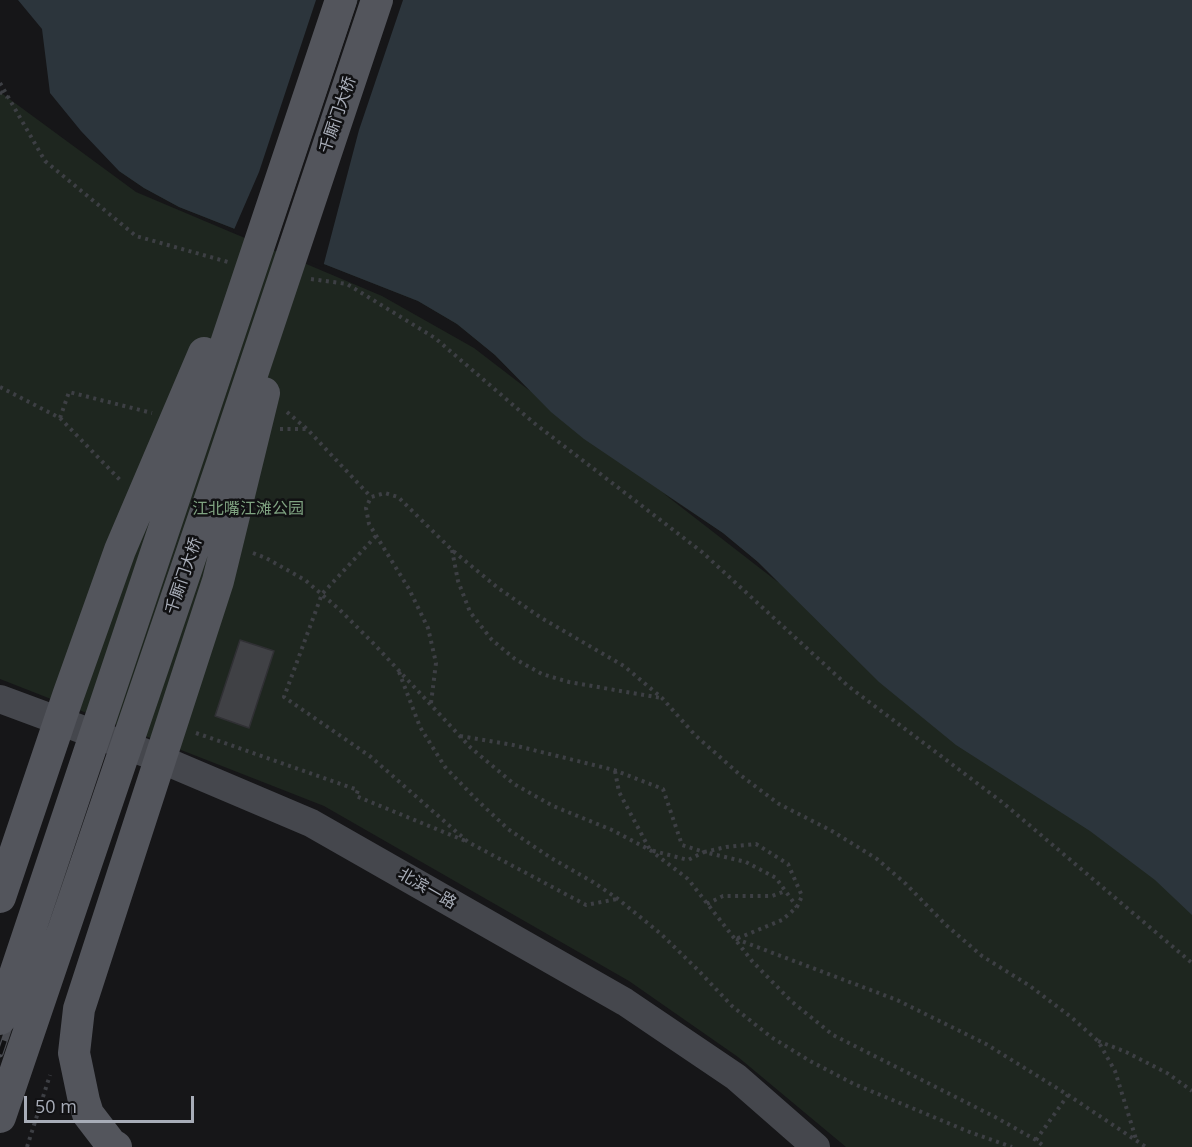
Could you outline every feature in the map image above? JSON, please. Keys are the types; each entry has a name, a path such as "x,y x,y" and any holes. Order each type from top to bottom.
{"main road":[{"name":"千厮门大桥","path":"0,1018 341,0"},
{"name":"千厮门大桥","path":"0,1117 377,0"},
{"path":"0,897 120,550 279,182"},
{"path":"116,1147 111,1144 88,1114 84,1101 74,1053 80,1009 218,581 312,191"}],"street":[{"name":"北滨一路","path":"0,699 151,755 311,823 625,1002 736,1077 816,1147"},
{"name":"北滨一路","path":"0,719 146,770 301,837 617,1016 737,1100 790,1147"}],"path":[{"path":"0,84 45,161 136,236 234,264"},
{"path":"0,92 8,97"},
{"path":"301,277 347,285 435,338 534,423 702,552 848,686 1002,802 1192,963"},
{"path":"0,387 60,418 128,488"},
{"path":"282,408 307,429 371,497"},
{"path":"430,704 436,663 428,628 409,589 369,524 366,508 371,497 385,493 398,497 452,550 498,588 543,619 624,666 662,698 695,735 739,774 779,804 832,831 877,859 982,956 1030,986 1071,1017 1098,1041 1115,1071 1136,1139"},
{"path":"376,536 322,594 284,697 371,757 468,842"},
{"path":"452,550 458,581 470,612 492,640 515,659 542,674 569,682 662,698"},
{"path":"248,551 266,558 304,580 322,594 347,616 471,747 514,784 553,806 612,830 650,849 688,860 704,852 756,844 788,864 802,896 797,907 782,920 736,939"},
{"path":"398,669 420,727 445,767 476,799 508,829 618,899 661,934 732,1006 771,1037 854,1084 972,1133 1012,1147"},
{"path":"196,732 358,789 357,796 468,842 586,905 618,899"},
{"path":"460,736 513,745 614,770 663,789 682,845 746,862 776,878 797,907"},
{"path":"614,770 619,792 650,849 688,879 752,961 791,1001 833,1035 929,1083 1045,1147"},
{"path":"707,904 723,896 772,896 785,891"},
{"path":"736,939 897,1000 986,1044 1146,1147"},
{"path":"1098,1041 1126,1052 1167,1074 1192,1091"},
{"path":"1036,1140 1068,1095"},
{"path":"27,1147 31,1134"}],"green space":[{"name":"江北嘴江滩公园","path":"1142,0 1192,0 1192,1147 846,1147 738,1057 629,981 324,806 0,679 0,92 136,192 382,296 474,348 530,391 495,355 457,324 418,301 179,207 119,171","holes":["663,493 723,533 758,562 779,583"]}],"shaded area":[{"path":"18,0 1192,0 1192,915 1155,880 1090,831 956,745 879,682 758,562 723,533 584,439 551,412 495,355 457,324 418,301 179,207 119,171 81,131 50,93 42,29"}],"pier":[{"path":"316,0 403,0 359,130 323,267 233,232 259,172"}],"building":[{"path":"240,640 274,651 249,728 215,716"}],"railway":[{"path":"0,1054 354,0"},
{"path":"0,1104 371,0"}]}
